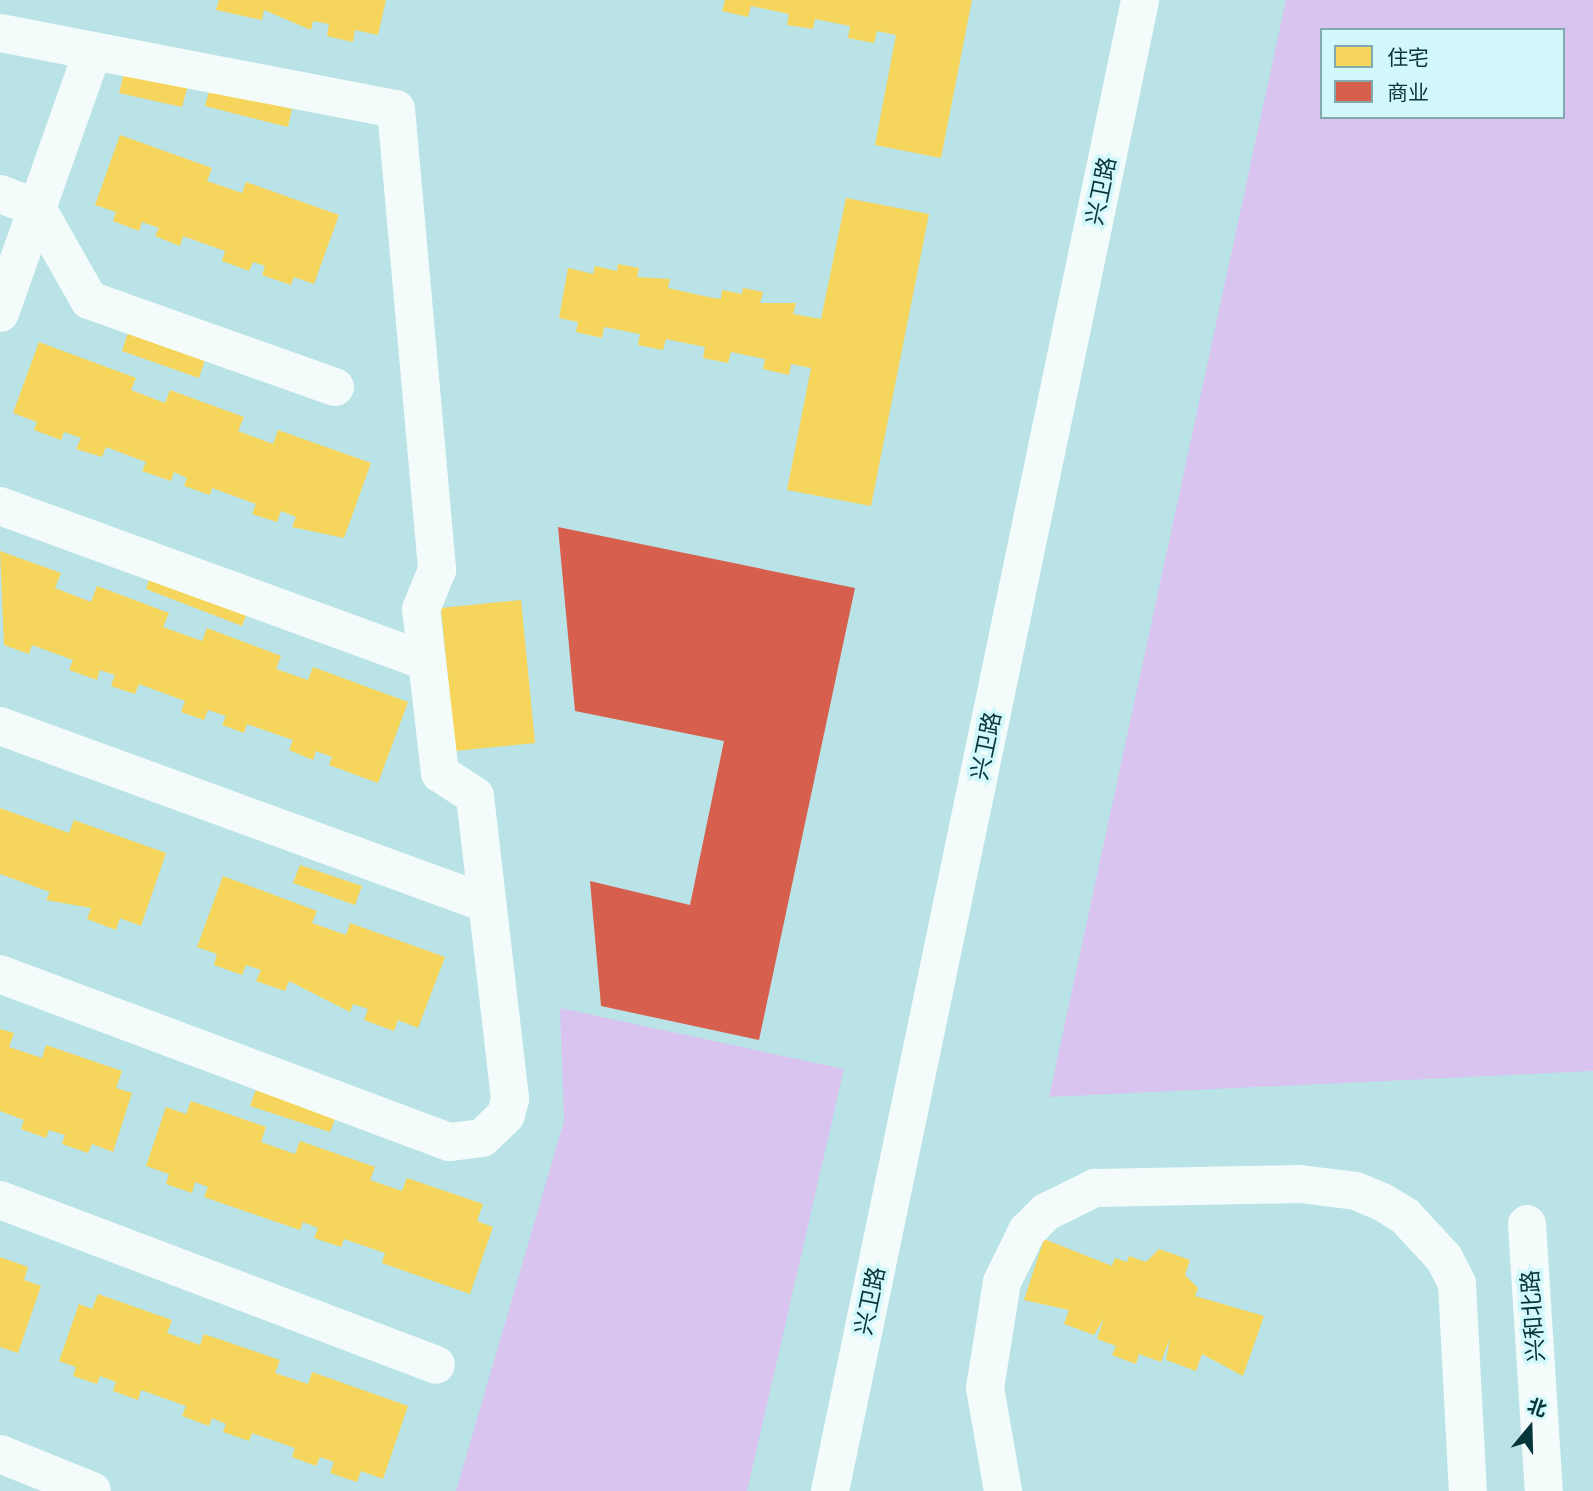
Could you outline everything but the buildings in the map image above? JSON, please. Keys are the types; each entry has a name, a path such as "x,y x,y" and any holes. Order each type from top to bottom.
{"street":[{"name":"兴卫路","path":"830,1491 1140,0"},
{"path":"0,33 396,109 437,570 421,609 440,774 475,796 510,1100 496,1129 466,1143 0,974"},
{"path":"0,313 93,51"},
{"path":"0,194 37,208 89,300 335,387"},
{"path":"0,506 427,661"},
{"path":"0,726 488,904"},
{"path":"1003,1491 985,1388 1002,1282 1027,1231 1046,1212 1096,1188 1300,1184 1356,1191 1382,1202 1405,1216 1444,1258 1457,1284 1468,1491"},
{"path":"0,1200 436,1365"},
{"name":"兴和北路","path":"1527,1224 1544,1491"},
{"path":"0,1454 92,1491"}],"shaded area":[{"path":"1286,0 1593,0 1593,1071 1049,1097"},
{"path":"560,1008 844,1069 747,1491 456,1491 564,1121"}]}
